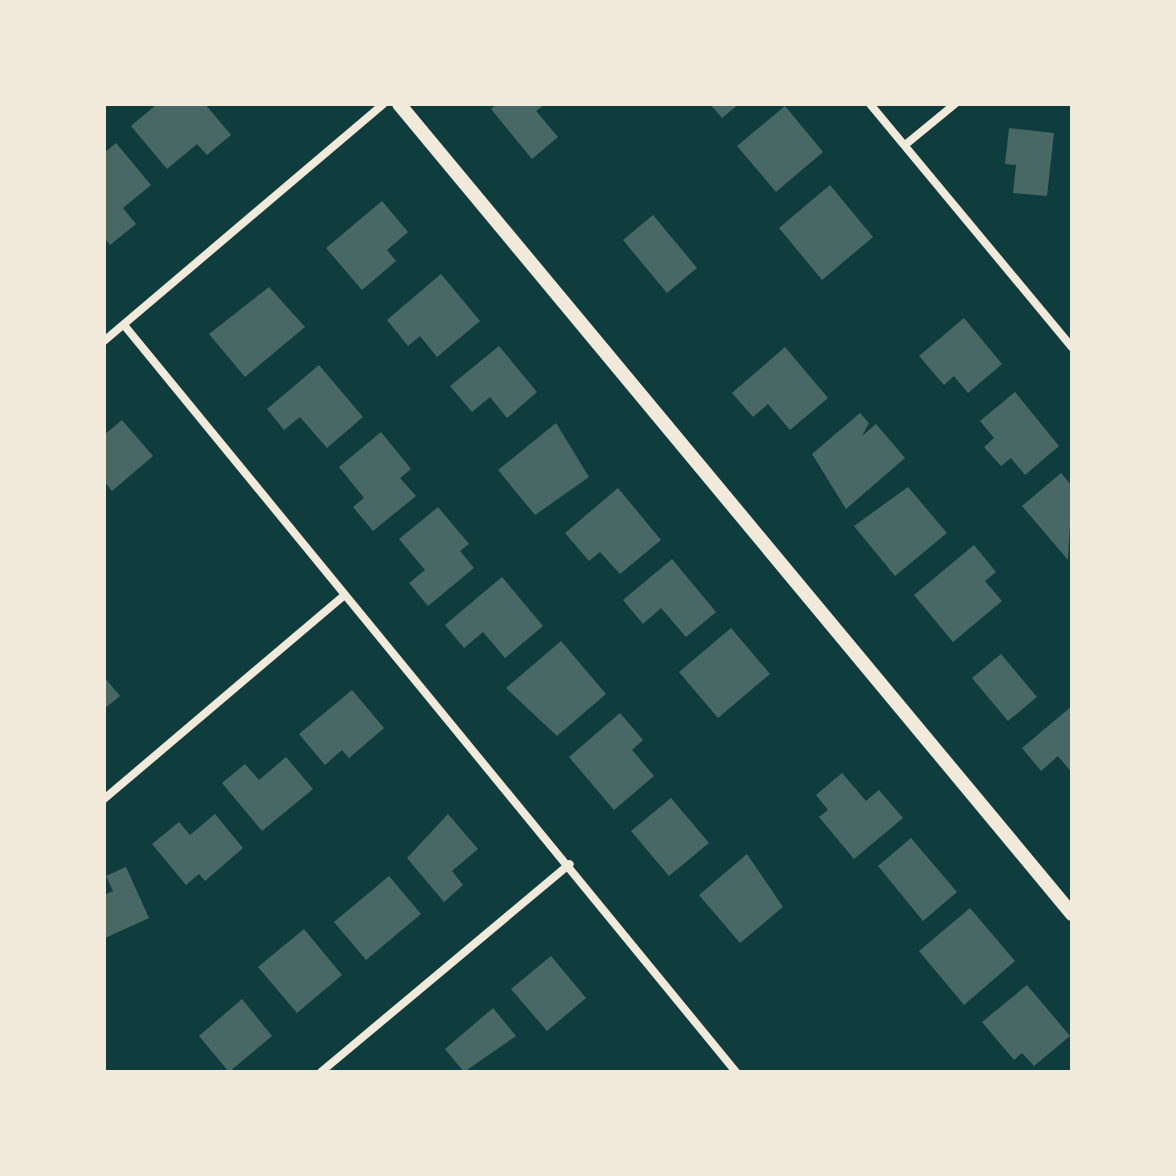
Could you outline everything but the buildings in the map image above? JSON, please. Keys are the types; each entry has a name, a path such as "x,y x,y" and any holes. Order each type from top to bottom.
{"street":[{"path":"104,341 383,104"},
{"path":"399,104 1072,914"},
{"path":"870,104 1072,347"},
{"path":"905,145 955,104"},
{"path":"124,325 342,597 570,864 736,1072"},
{"path":"104,799 342,597"},
{"path":"321,1072 570,864"}]}
